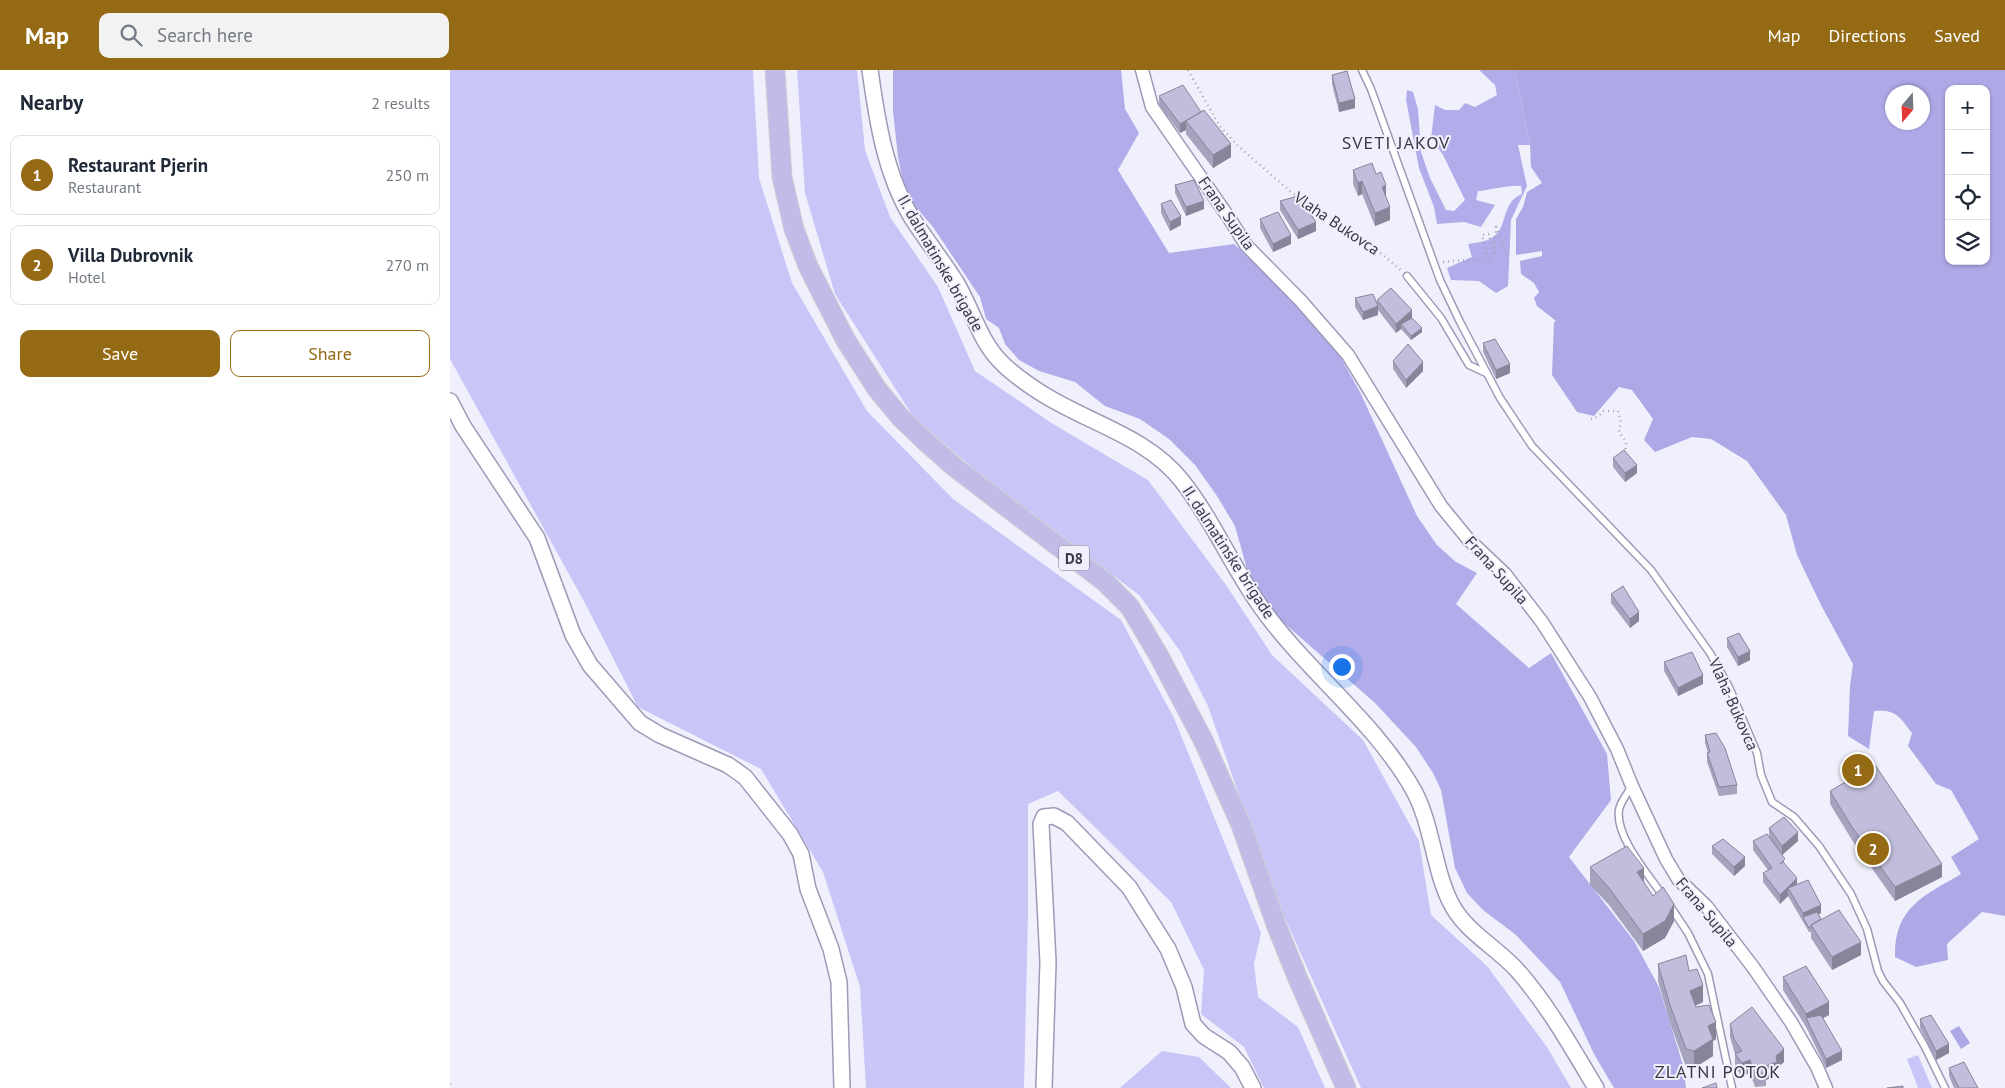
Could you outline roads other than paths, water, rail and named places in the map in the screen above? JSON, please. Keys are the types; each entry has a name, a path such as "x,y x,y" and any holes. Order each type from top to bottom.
{"main road":[{"name":"D8","path":"775,70 782,177 794,229 808,266 845,339 877,390 925,441 957,469 1105,582 1130,608 1160,656 1204,742 1242,825 1277,927 1346,1088"}],"street":[{"name":"II. dalmatinske brigade","path":"870,70 884,149 910,216 956,283 982,334 998,360 1038,391 1118,432 1154,455 1180,477 1202,509 1238,572 1262,609 1399,765 1416,795 1427,823 1443,881 1452,905 1472,930 1514,966 1531,986 1596,1088"},
{"name":"Frana Supila","path":"1142,70 1152,108 1224,210 1246,245 1301,301 1348,354 1441,506 1468,539 1505,574 1542,622 1590,697 1618,749 1632,786 1666,859 1678,879 1707,907 1753,967 1790,1022 1817,1067 1826,1088"},
{"path":"450,401 473,441 537,538 572,635 590,665 640,723 660,735 728,765 745,777 790,834 801,854 808,889 831,949 839,982 842,1088"},
{"path":"1044,1088 1048,962 1040,824 1044,817 1054,816 1067,823 1129,887 1168,949 1184,987 1193,1024 1204,1036 1229,1052 1242,1067 1253,1088"}],"lane":[{"name":"Vlaha Bukovca","path":"1362,70 1371,89 1440,280 1500,398 1532,446 1651,570 1710,653 1729,687 1757,753 1761,775 1772,802 1794,817 1819,846 1851,894 1867,929 1882,981 1900,1003 1925,1047 1945,1088"},
{"name":"Vlaha Bukovca","path":"1407,276 1441,318 1469,365 1487,374"},
{"path":"1632,786 1619,809 1619,823 1623,836 1688,933 1708,974 1732,1088"}],"place":[{"name":"Restaurant Pjerin","path":"1858,770"},
{"name":"Villa Dubrovnik","path":"1873,849"}],"district":[{"name":"SVETI JAKOV","path":"1396,142"},
{"name":"ZLATNI POTOK","path":"1718,1071"}]}
